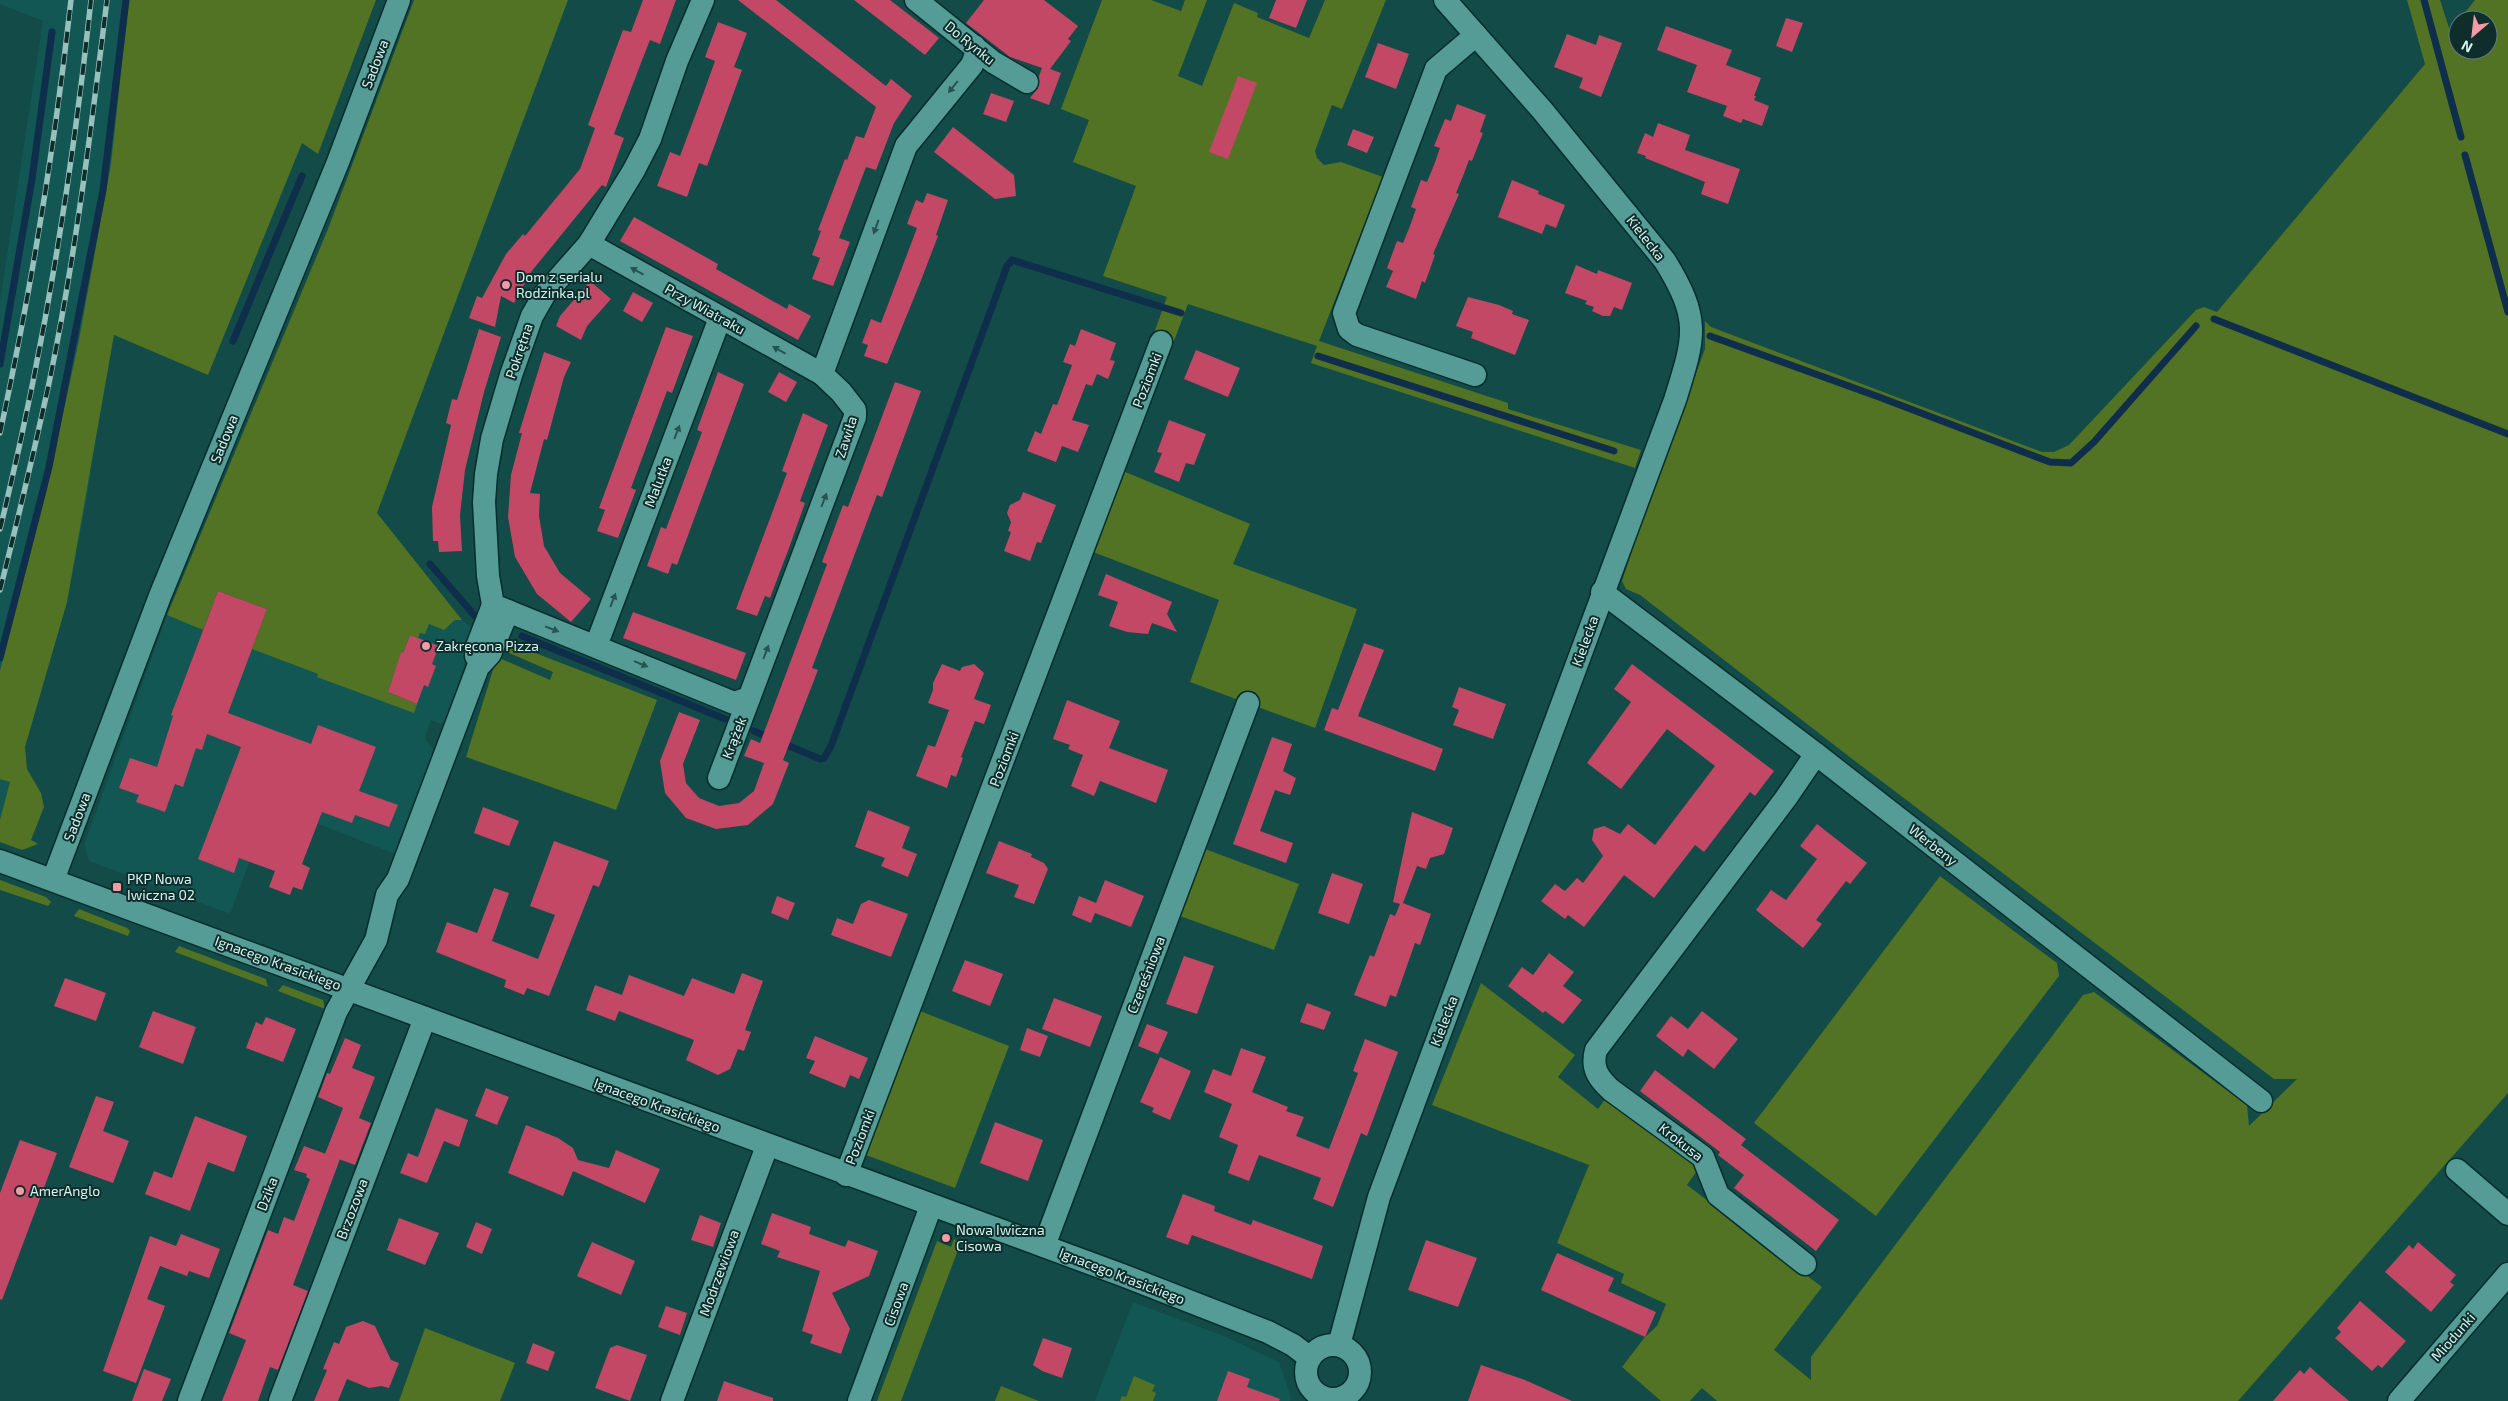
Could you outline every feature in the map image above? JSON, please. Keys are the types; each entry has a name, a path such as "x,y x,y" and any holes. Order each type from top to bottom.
{"street":[{"name":"Sadowa","path":"53,880 160,596 317,215 399,0"},
{"name":"Pokrętna","path":"500,608 488,576 484,502 492,439 532,316 544,295 589,244 634,170 650,139 677,61 703,0"},
{"name":"Do Rynku","path":"916,0 943,8 974,46 993,62 1027,82"},
{"name":"Kielecka","path":"1339,1345 1352,1305 1365,1242 1379,1197 1685,367 1693,326 1688,306 1679,284 1665,261 1542,110 1445,0"},
{"path":"1474,374 1357,335 1349,329 1344,313 1436,68 1476,34"},
{"path":"822,374 906,146 972,65 976,54 974,46"},
{"name":"Przy Wiatraku","path":"589,244 822,374"},
{"name":"Malutka","path":"596,646 720,318"},
{"name":"Poziomki","path":"846,1175 1161,342"},
{"name":"Zawiła","path":"749,698 855,417 855,410 852,404 822,374"},
{"name":"Werbeny","path":"1602,592 1816,754 2261,1101"},
{"path":"500,608 734,703 749,698"},
{"name":"Dzika","path":"189,1401 336,1012 376,940 387,895 398,880 478,667 490,654 500,608"},
{"name":"Krążek","path":"719,778 749,698"},
{"name":"Czereśniowa","path":"1044,1246 1248,703"},
{"name":"Krokusa","path":"1805,1264 1718,1196 1703,1157 1611,1090 1596,1074 1593,1066 1596,1050 1786,798 1816,754"},
{"name":"Ignacego Krasickiego","path":"0,861 349,989 767,1146 1044,1246 1251,1325 1293,1345 1310,1358"},
{"name":"Brzozowa","path":"280,1401 426,1018"},
{"name":"Modrzewiowa","path":"672,1401 767,1146"},
{"path":"2458,1170 2508,1214"},
{"name":"Cisowa","path":"859,1401 931,1206"},
{"name":"Miodunki","path":"2398,1401 2508,1274"},
{"path":"1328,1345 1339,1345 1355,1355 1359,1364 1360,1373 1353,1397 1319,1398 1308,1382 1306,1373 1310,1358 1319,1348 1328,1345"}],"shaded area":[{"path":"0,0 145,0 89,486 67,602 0,832 0,301 43,21 0,4"},
{"path":"218,591 267,609 253,649 318,674 317,676 417,703 388,692 401,652 403,653 410,635 420,633 429,624 450,626 455,620 462,620 474,629 447,726 431,720 425,738 434,750 395,854 270,805 230,914 89,861 84,845 167,615 203,630"},
{"path":"1133,1302 1224,1336 1279,1362 1291,1397 1290,1401 1095,1401"}],"green space":[{"path":"129,0 376,0 318,154 302,143 208,375 114,335 67,602 25,747 27,769 41,793 44,807 31,840 38,844 22,850 0,842 0,820 10,782 0,779 0,671 46,493 79,340 111,164"},
{"path":"414,0 568,0 377,513 462,620 455,620 444,630 429,624 425,634 420,633 418,638 410,635 403,653 401,653 388,692 417,704 414,713 317,677 318,674 252,649 267,609 218,591 203,630 167,615 328,229"},
{"path":"1102,0 1151,0 1181,11 1185,0 1207,0 1178,76 1202,86 1234,3 1258,13 1257,17 1309,38 1325,0 1386,0 1342,109 1332,105 1315,151 1317,158 1324,165 1341,162 1383,177 1319,341 1508,403 1508,409 1641,450 1635,468 1311,363 1317,346 1188,304 1174,341 1154,333 1167,297 1103,276 1136,186 1073,162 1089,120 1061,109"},
{"path":"2407,0 2440,0 2448,25 2448,60 2498,60 2498,10 2467,10 2475,0 2508,0 2508,1093 2238,1401 1717,1401 1702,1388 1690,1401 1661,1401 1622,1367 1645,1337 1657,1326 1666,1304 1621,1283 1624,1274 1557,1243 1589,1165 1432,1105 1481,983 1575,1055 1558,1077 1598,1109 1606,1098 1699,1168 1687,1185 1822,1287 1774,1350 1811,1380 1811,1357 2083,995 2094,992 2247,1105 2249,1126 2297,1079 2274,1079 1851,758 1640,595 1626,589 1622,581 1654,483 1705,349 1705,321 1711,327 2042,452 2054,452 2069,445 2196,310 2204,307 2217,312 2425,64"},
{"path":"1123,471 1250,524 1233,564 1357,609 1315,728 1190,682 1219,600 1093,552"},
{"path":"504,641 657,700 616,810 466,757 497,657 550,680 553,672 500,649"},
{"path":"1205,849 1299,884 1274,950 1180,916"},
{"path":"1940,876 2057,963 2059,976 1876,1216 1754,1123"},
{"path":"0,880 46,897 51,902 48,906 0,890"},
{"path":"79,909 127,928 130,931 128,936 74,916"},
{"path":"179,946 266,979 268,987 175,952"},
{"path":"283,985 323,1000 325,1009 278,991"},
{"path":"920,1011 1009,1046 955,1188 866,1155"},
{"path":"954,1239 961,1242 901,1401 877,1401 937,1241 951,1247"},
{"path":"425,1328 515,1363 500,1401 399,1401"},
{"path":"1134,1376 1155,1385 1152,1391 1156,1393 1153,1401 1120,1401 1122,1396 1126,1397"},
{"path":"1001,1386 1039,1401 995,1401"}],"building":[{"path":"643,0 676,0 660,44 650,40 614,134 624,138 606,187 602,185 531,272 514,303 501,296 495,327 469,318 477,296 482,298 506,254 523,234 525,236 580,169 595,128 588,125 614,54 623,30 631,32"},
{"path":"738,0 776,0 886,86 891,79 912,96 894,123 876,170 866,167 839,238 850,242 833,286 812,279 820,258 812,255 821,231 818,230 845,159 847,160 856,136 864,138 876,107"},
{"path":"854,0 890,0 939,38 925,55"},
{"path":"984,0 1044,0 1078,26 1068,39 1071,41 1050,69 1061,73 1049,105 1030,98 1038,88 1042,68 1010,57 966,23"},
{"path":"1276,0 1307,0 1296,28 1269,18"},
{"path":"1786,18 1803,23 1792,52 1776,46"},
{"path":"718,22 747,33 734,67 742,70 707,166 699,163 687,197 657,186 670,152 680,156 698,108 715,61 705,57"},
{"path":"1666,26 1732,50 1726,65 1761,78 1754,100 1769,106 1762,126 1743,119 1741,123 1723,116 1727,106 1687,92 1697,65 1657,50"},
{"path":"1567,34 1596,45 1599,35 1622,43 1601,97 1579,88 1583,78 1554,67"},
{"path":"1378,43 1409,54 1396,89 1365,77"},
{"path":"1238,76 1257,83 1228,159 1209,152"},
{"path":"991,93 1014,101 1006,122 983,114"},
{"path":"1457,104 1486,115 1480,132 1483,133 1472,161 1469,160 1456,193 1459,194 1433,254 1435,255 1425,283 1422,281 1416,299 1386,287 1393,271 1387,268 1397,241 1403,243 1410,226 1416,209 1411,207 1421,180 1427,182 1434,165 1440,148 1434,146 1445,119 1451,121"},
{"path":"1658,123 1690,135 1685,150 1740,169 1728,204 1701,194 1705,182 1637,153 1645,133 1653,137"},
{"path":"953,127 1014,175 1016,196 995,199 934,152"},
{"path":"1353,129 1374,137 1367,153 1347,145"},
{"path":"1512,180 1539,191 1538,194 1565,205 1556,228 1546,224 1542,234 1498,217"},
{"path":"927,193 948,200 936,235 938,236 887,364 864,356 868,345 862,343 871,319 881,323 917,228 907,224 916,200 923,203"},
{"path":"634,217 718,264 716,269 787,309 789,304 811,316 798,340 620,241"},
{"path":"1576,265 1597,274 1598,270 1632,283 1622,310 1614,307 1610,316 1603,316 1592,311 1594,307 1585,304 1587,301 1565,293"},
{"path":"590,281 611,299 587,326 581,340 556,326 560,316"},
{"path":"633,292 653,303 642,322 623,311"},
{"path":"1468,297 1499,305 1513,311 1512,314 1529,320 1515,355 1471,338 1473,332 1456,326"},
{"path":"666,327 693,336 672,393 667,391 631,488 636,490 618,538 597,531 605,510 599,508"},
{"path":"479,329 501,337 484,392 465,470 460,515 462,551 439,552 438,541 433,541 432,507 451,425 446,423 452,399 457,400"},
{"path":"1081,329 1116,343 1110,360 1115,361 1108,379 1097,374 1092,386 1086,384 1072,420 1089,425 1078,452 1062,446 1056,462 1027,451 1035,431 1041,434 1053,404 1057,405 1072,365 1063,362 1070,344 1075,346"},
{"path":"1196,350 1240,368 1228,397 1184,379"},
{"path":"544,352 571,362 564,377 547,440 544,439 530,493 540,494 539,516 544,546 560,573 591,599 571,622 537,594 515,557 508,517 511,475 522,433 519,433"},
{"path":"718,372 744,384 677,565 672,563 668,574 647,566 661,527 666,529 702,432 697,430"},
{"path":"779,372 797,382 786,402 768,392"},
{"path":"895,382 921,391 882,497 877,495 812,668 818,670 783,760 789,763 773,804 748,825 716,829 686,818 665,793 660,761 679,712 700,720 683,764 686,783 699,798 719,806 739,803 754,791 764,763 744,756 751,739 760,743 827,564 822,562 843,505 848,507"},
{"path":"803,413 828,425 800,501 805,503 789,548 770,598 765,596 757,616 736,609 787,473 782,471"},
{"path":"1169,420 1206,434 1194,465 1186,463 1179,482 1154,472 1162,453 1157,452"},
{"path":"1023,492 1056,505 1041,543 1037,542 1030,561 1004,551 1011,532 1008,531 1011,522 1007,513 1010,505 1020,500"},
{"path":"1106,574 1172,602 1167,614 1177,632 1152,623 1148,634 1127,632 1109,626 1118,602 1098,595"},
{"path":"218,591 267,609 228,713 311,744 318,725 376,747 359,791 398,805 389,827 355,815 352,823 322,812 302,864 310,868 302,890 293,887 290,895 269,887 275,871 239,858 234,873 198,859 241,747 207,734 202,750 196,748 183,787 175,784 165,812 136,802 139,795 119,788 130,758 157,767 173,716 171,715"},
{"path":"633,612 746,653 736,680 623,638"},
{"path":"410,635 439,646 432,664 436,666 428,687 424,685 417,704 388,692 401,652 403,653"},
{"path":"1364,643 1384,650 1358,716 1443,749 1435,771 1324,730 1332,708 1338,710"},
{"path":"942,664 960,671 962,667 974,664 984,673 974,699 991,705 984,724 975,721 961,757 963,758 956,777 951,775 947,788 916,776 928,745 935,747 949,710 928,703 933,690 933,683"},
{"path":"1632,664 1774,771 1755,796 1750,792 1704,852 1695,845 1654,898 1624,875 1584,927 1568,915 1565,919 1541,901 1555,884 1565,891 1577,878 1583,883 1603,856 1592,840 1594,829 1604,826 1620,834 1628,824 1655,845 1715,766 1667,729 1621,789 1587,763 1631,702 1614,689"},
{"path":"1459,687 1506,704 1493,739 1453,725 1459,710 1452,707"},
{"path":"1067,700 1120,721 1109,748 1168,770 1156,803 1100,781 1094,796 1071,786 1083,755 1068,749 1070,745 1053,739"},
{"path":"1272,737 1292,744 1283,771 1296,778 1290,795 1275,790 1260,831 1293,843 1286,863 1233,844"},
{"path":"483,807 519,821 509,846 474,833"},
{"path":"868,810 910,827 902,848 917,854 908,877 881,866 885,858 855,847"},
{"path":"1412,812 1453,828 1444,854 1430,858 1426,869 1417,866 1403,903 1431,914 1420,945 1415,943 1396,997 1390,995 1386,1007 1354,995 1370,955 1374,957 1390,914 1395,916 1400,904 1393,902"},
{"path":"1817,824 1867,863 1850,884 1846,881 1816,920 1822,924 1803,948 1756,910 1771,890 1786,900 1817,859 1800,846"},
{"path":"554,841 609,861 599,887 593,885 549,996 527,988 524,995 504,987 506,980 436,952 447,922 477,933 494,888 509,893 492,941 538,959 555,915 530,906"},
{"path":"999,841 1032,854 1031,857 1044,863 1048,869 1034,904 1014,897 1019,885 986,873"},
{"path":"1332,873 1363,884 1349,924 1318,913"},
{"path":"1105,880 1144,896 1131,927 1095,913 1091,923 1072,915 1079,896 1096,903"},
{"path":"777,896 795,903 788,920 771,913"},
{"path":"869,900 908,914 891,957 831,935 837,918 853,924 861,904"},
{"path":"1549,953 1574,972 1563,986 1582,1000 1563,1024 1545,1011 1543,1013 1508,986 1522,967 1533,975"},
{"path":"1184,956 1214,966 1197,1014 1166,1004"},
{"path":"965,960 1003,974 990,1006 952,991"},
{"path":"742,973 763,981 745,1030 751,1032 744,1051 738,1049 730,1069 718,1075 686,1060 694,1040 619,1011 615,1021 586,1010 595,985 622,995 629,975 684,996 692,978 734,994"},
{"path":"65,978 106,993 96,1021 54,1006"},
{"path":"1054,998 1102,1016 1090,1047 1042,1029"},
{"path":"1307,1003 1331,1012 1324,1030 1300,1022"},
{"path":"153,1011 196,1027 183,1064 139,1047"},
{"path":"1702,1011 1738,1039 1714,1069 1688,1049 1683,1057 1656,1036 1671,1016 1688,1029"},
{"path":"266,1017 296,1029 283,1062 246,1048 256,1022 262,1025"},
{"path":"1147,1024 1168,1032 1158,1054 1138,1046"},
{"path":"1027,1028 1048,1036 1040,1057 1020,1050"},
{"path":"815,1036 868,1058 859,1079 850,1075 845,1088 809,1073 815,1061 806,1058"},
{"path":"345,1038 361,1045 352,1068 375,1077 359,1118 371,1123 355,1165 325,1154 343,1108 318,1097 327,1073 330,1074"},
{"path":"1365,1039 1398,1052 1367,1136 1361,1133 1333,1207 1313,1199 1321,1178 1259,1155 1249,1181 1228,1173 1238,1145 1219,1137 1232,1104 1204,1092 1213,1069 1231,1076 1241,1048 1266,1057 1252,1092 1288,1107 1286,1111 1304,1117 1296,1136 1329,1149 1358,1073 1353,1071"},
{"path":"1160,1057 1191,1071 1170,1120 1152,1112 1154,1108 1140,1102"},
{"path":"1655,1070 1746,1139 1741,1145 1839,1220 1816,1251 1734,1188 1744,1175 1718,1155 1720,1152 1640,1091"},
{"path":"486,1088 509,1097 497,1125 475,1116"},
{"path":"96,1096 114,1102 103,1131 129,1141 113,1183 69,1167"},
{"path":"436,1108 468,1120 459,1147 444,1141 427,1183 400,1173 408,1153 418,1157"},
{"path":"195,1116 247,1136 234,1172 208,1162 190,1211 145,1194 154,1171 172,1178"},
{"path":"995,1122 1043,1140 1028,1181 980,1163"},
{"path":"526,1125 558,1138 573,1148 578,1160 609,1168 616,1150 660,1169 645,1203 573,1171 563,1196 508,1173"},
{"path":"20,1140 57,1153 2,1300 0,1299 0,1193"},
{"path":"304,1146 340,1159 293,1285 308,1291 278,1370 270,1367 258,1401 222,1401 246,1340 229,1333 268,1230 278,1234 284,1217 294,1221 310,1179 306,1177 307,1174 294,1170"},
{"path":"1183,1194 1215,1206 1214,1211 1251,1225 1253,1220 1323,1246 1312,1279 1192,1235 1188,1245 1166,1237"},
{"path":"772,1213 811,1227 809,1234 845,1247 848,1240 878,1251 869,1276 832,1293 850,1329 841,1354 810,1343 813,1335 802,1331 820,1271 777,1257 780,1251 761,1244"},
{"path":"700,1215 721,1223 713,1247 691,1240"},
{"path":"399,1218 439,1233 425,1265 387,1250"},
{"path":"476,1222 492,1229 482,1254 466,1247"},
{"path":"181,1234 220,1249 209,1278 189,1271 187,1276 160,1266 147,1299 165,1306 136,1383 103,1371 150,1236 176,1246"},
{"path":"1426,1240 1477,1258 1458,1307 1408,1290"},
{"path":"592,1242 635,1261 621,1295 577,1276"},
{"path":"2418,1242 2456,1275 2450,1282 2454,1285 2431,1312 2385,1272 2409,1245 2413,1249"},
{"path":"1557,1253 1614,1278 1608,1291 1656,1312 1645,1337 1541,1290"},
{"path":"2360,1301 2406,1341 2382,1368 2378,1365 2372,1371 2335,1338 2341,1332 2337,1328"},
{"path":"666,1306 687,1313 680,1335 658,1327"},
{"path":"363,1321 375,1326 391,1360 399,1363 389,1388 381,1386 369,1388 347,1379 338,1401 314,1401 327,1370 323,1369 334,1342 339,1344 346,1327"},
{"path":"1043,1338 1072,1348 1062,1378 1042,1371 1033,1365"},
{"path":"533,1343 555,1352 548,1371 526,1363"},
{"path":"617,1345 647,1355 630,1401 595,1388 610,1348"},
{"path":"1481,1365 1525,1380 1572,1401 1468,1401"},
{"path":"2310,1367 2349,1401 2273,1401 2300,1370 2304,1374"},
{"path":"144,1369 171,1379 162,1401 132,1401"},
{"path":"1228,1371 1250,1379 1247,1387 1280,1399 1279,1401 1217,1401"},
{"path":"724,1381 773,1398 773,1401 717,1401"}],"waterway":[{"path":"0,658 49,467 103,190 126,0"},
{"path":"2424,0 2461,137"},
{"path":"0,364 32,179 52,32"},
{"path":"2465,155 2508,312"},
{"path":"233,341 302,176"},
{"path":"782,743 820,759 824,758 831,746 1007,266 1012,260 1181,313"},
{"path":"2214,319 2508,434"},
{"path":"1710,336 1879,397 2050,462 2071,463 2094,442 2196,326"},
{"path":"1318,356 1614,451"},
{"path":"430,564 475,616"},
{"path":"522,636 725,719"},
{"path":"754,731 772,739"}],"railway":[{"path":"0,433 22,326 41,218 58,109 71,0"},
{"path":"0,529 43,332 75,133 91,0"},
{"path":"0,590 37,439 58,340 82,195 107,0"}],"place":[{"name":"Dom z serialu Rodzinka.pl","path":"506,285"},
{"name":"Zakręcona Pizza","path":"426,646"},
{"name":"PKP Nowa Iwiczna 02","path":"117,887"},
{"name":"AmerAnglo","path":"20,1191"},
{"name":"Nowa Iwiczna Cisowa","path":"946,1238"}]}
